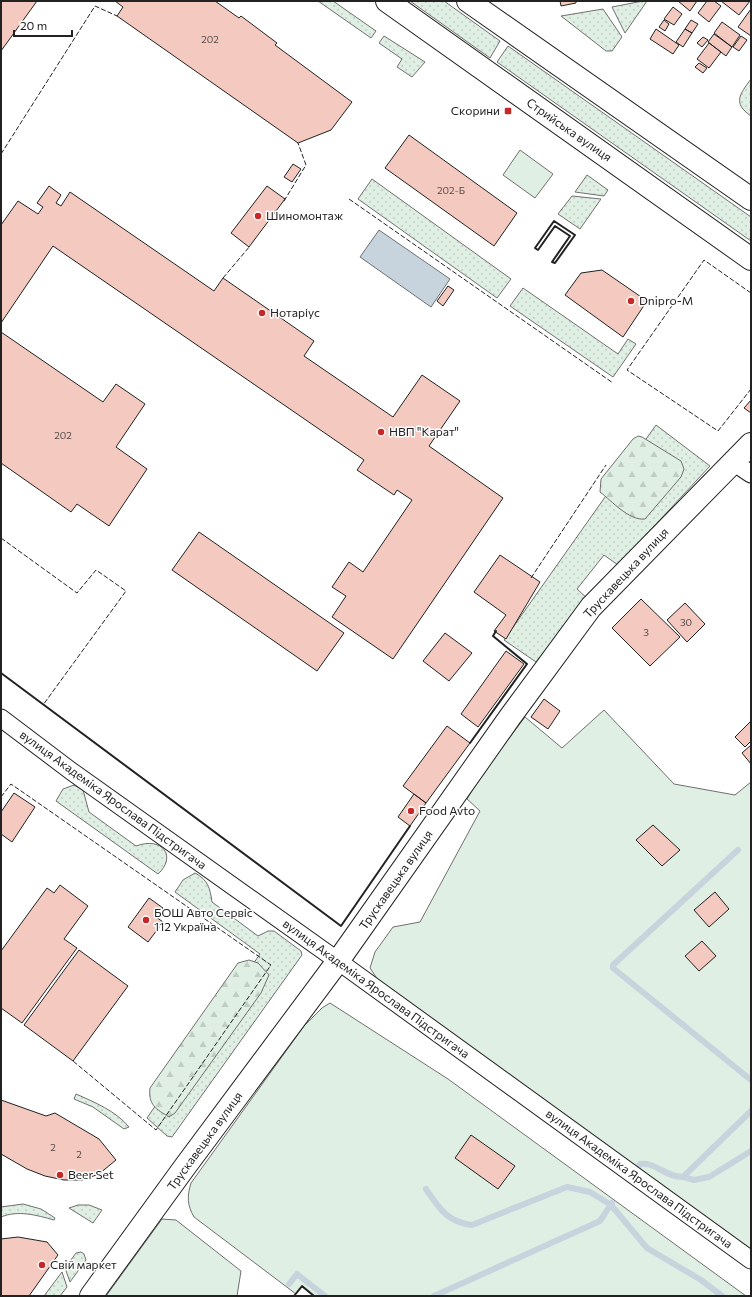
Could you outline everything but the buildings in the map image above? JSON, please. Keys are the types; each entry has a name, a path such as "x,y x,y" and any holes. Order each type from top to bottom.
{"street":[{"name":"Стрийська вулиця","path":"387,1 751,259"},
{"path":"468,1 751,199"},
{"name":"Трускавецька вулиця","path":"92,1296 194,1155 338,961 510,717 591,607 742,468 751,444"},
{"name":"вулиця Академіка Ярослава Підстригача","path":"1,718 71,771 338,961 751,1260"}],"green space":[{"path":"318,1 333,1 376,31 371,38"},
{"path":"410,1 444,1 500,41 490,58"},
{"path":"647,1 625,33 612,7"},
{"path":"603,9 622,37 612,51 606,51 561,16"},
{"path":"384,36 425,62 412,77 397,67 402,59 379,43"},
{"path":"508,46 751,217 751,241 497,62"},
{"path":"751,79 751,116 741,107 740,98"},
{"path":"520,150 553,174 535,198 503,175"},
{"path":"587,175 608,190 604,196 575,192"},
{"path":"372,179 511,279 497,298 358,199"},
{"path":"572,196 601,199 580,229 558,214"},
{"path":"523,288 618,354 628,339 636,344 613,377 510,306"},
{"path":"656,425 710,466 618,565 604,555 577,589 589,600 536,662 504,640"},
{"path":"638,436 681,461 684,469 681,477 645,519 639,519 627,514 600,492 601,479 633,439"},
{"path":"604,710 674,784 735,795 751,782 751,1252 378,980 370,968 375,952 393,927 420,922 480,811 467,799 481,775 525,717 562,748"},
{"path":"74,785 83,790 89,812 136,846 154,844 160,846 167,855 164,868 158,874 56,801 63,789"},
{"path":"195,873 208,885 212,902 258,936 268,931 274,931 301,951 302,955 172,1137 167,1136 147,1118 260,954 175,892 183,880"},
{"path":"249,960 258,963 269,975 261,993 175,1113 169,1117 152,1103 150,1099 150,1088 238,963"},
{"path":"330,1003 448,1079 746,1296 314,1296 302,1287 296,1294 194,1217 188,1200 191,1183 304,1026 322,1008"},
{"path":"76,1094 118,1116 129,1127 124,1129 93,1107 74,1099"},
{"path":"23,1204 41,1209 55,1218 54,1220 34,1215 20,1214 1,1217 1,1207"},
{"path":"78,1205 89,1205 102,1210 93,1223 69,1208"},
{"path":"162,1219 176,1220 241,1271 237,1296 106,1296"},
{"path":"81,1252 84,1254 86,1260 70,1282 65,1268 76,1253"},
{"path":"62,1272 67,1287 60,1296 44,1296"}],"shaded area":[{"path":"379,230 450,279 431,307 360,257"}],"waterway":[{"path":"738,850 613,965 613,968 751,1080"},
{"path":"638,1167 640,1164 650,1165 677,1177 683,1177 751,1111"},
{"path":"683,1177 694,1180 709,1177 751,1151"},
{"path":"426,1189 444,1213 456,1221 472,1225 567,1187 590,1192 611,1205 647,1248 701,1280 722,1296"},
{"path":"434,1296 600,1221 612,1203"},
{"path":"289,1284 297,1274 325,1296"}],"fence":[{"path":"1,154 95,6 117,16"},
{"path":"284,201 306,165 298,143"},
{"path":"349,199 613,383"},
{"path":"223,278 250,246"},
{"path":"751,293 704,260 627,370 718,431 751,389"},
{"path":"531,578 606,465"},
{"path":"1,538 77,593 96,570 126,591 43,705"},
{"path":"1,797 11,784 271,965 156,1130 73,1061"}],"wall":[{"path":"554,221 575,235 555,263 552,262 570,236 555,226 538,250 535,248 554,221"},
{"path":"470,743 527,664 493,636 496,631"},
{"path":"1,673 341,926 410,826"},
{"path":"294,1296 302,1286 314,1296"}],"place":[{"name":"Скорини","path":"508,111"},
{"name":"Шиномонтаж","path":"258,216"},
{"name":"Dnipro-M","path":"631,301"},
{"name":"Нотаріус","path":"262,313"},
{"name":"НВП \"Карат\"","path":"381,432"},
{"name":"Food Avto","path":"411,811"},
{"name":"БОШ Авто Сервіс 112 Україна","path":"146,920"},
{"name":"Beer Set","path":"60,1175"},
{"name":"Свiй маркет","path":"42,1265"}]}
